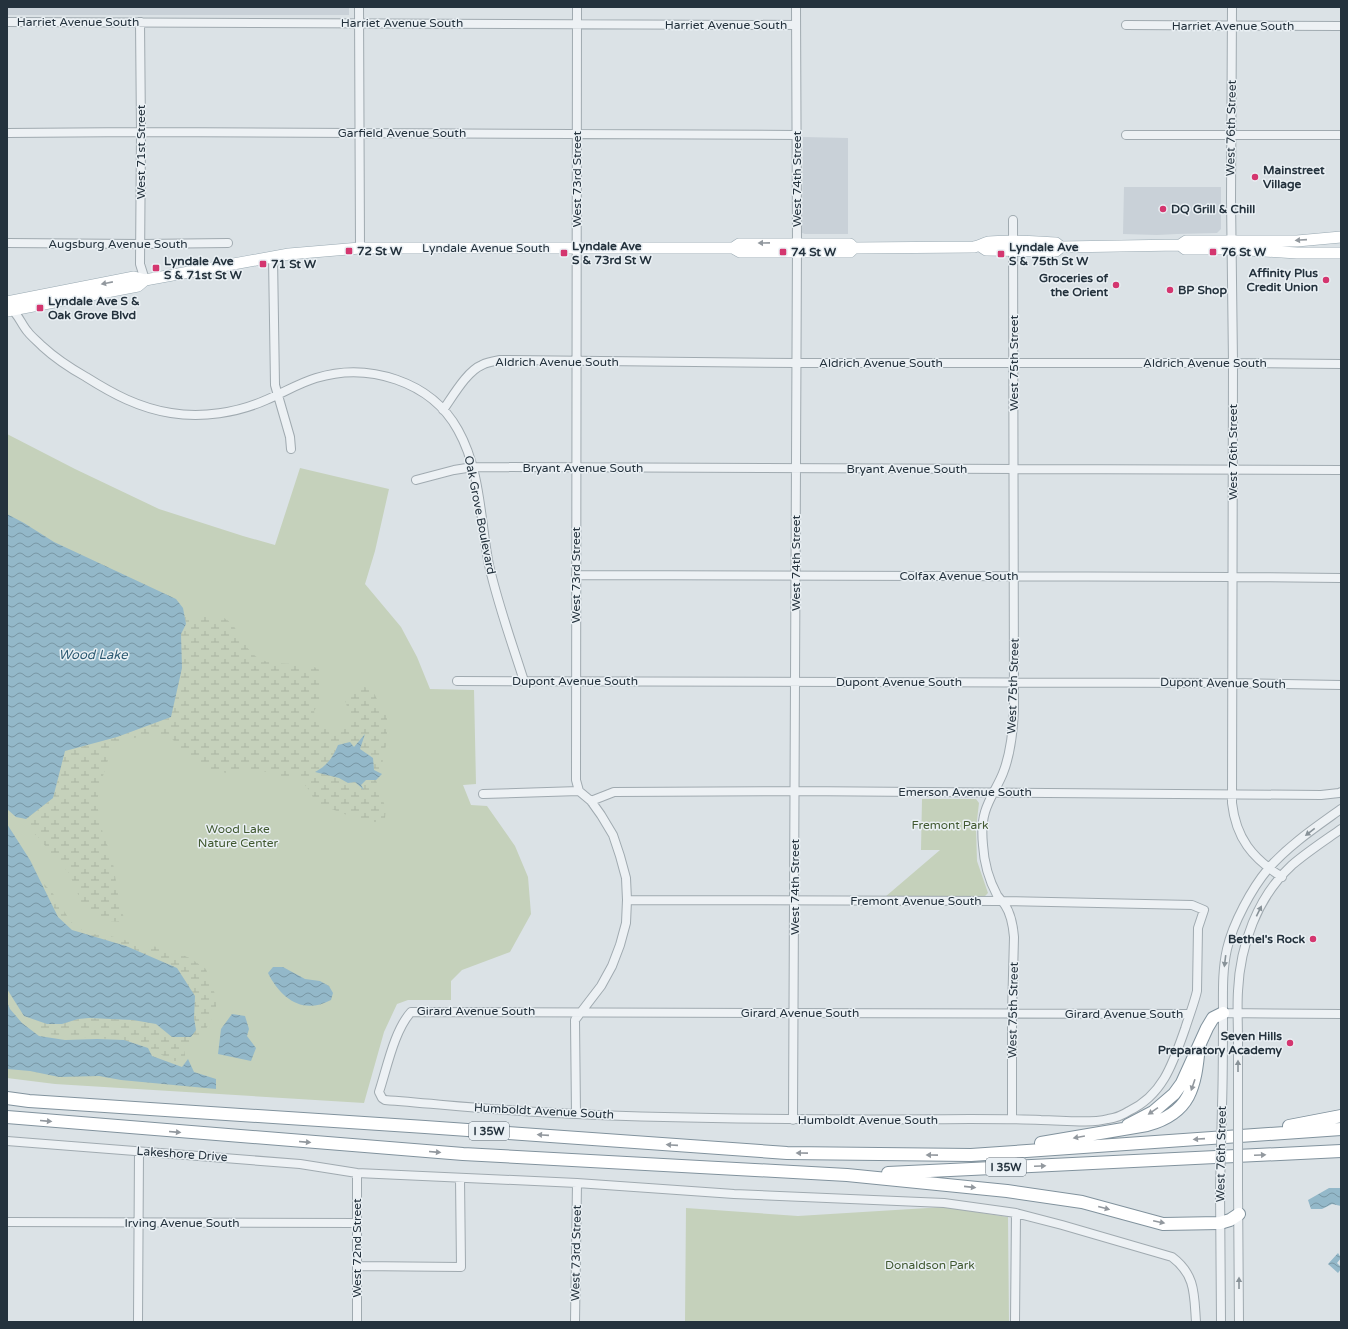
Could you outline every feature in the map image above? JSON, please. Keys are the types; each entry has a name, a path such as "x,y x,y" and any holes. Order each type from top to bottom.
{"highway":[{"path":"971,1155 1148,1125 1160,1122 1171,1116 1181,1107 1194,1085 1199,1046 1207,1028 1213,1018 1223,1013"},
{"name":"I 35W","path":"7,1098 29,1101 787,1153 971,1155 1341,1129"},
{"path":"1238,1136 1341,1116"},
{"name":"I 35W","path":"7,1117 463,1154 847,1175 1340,1151"},
{"path":"847,1175 1007,1191 1074,1201 1163,1224 1220,1223 1230,1220 1239,1214"}],"main road":[{"name":"Lyndale Avenue South","path":"9,307 138,286 145,280 273,257 360,248 733,248 739,244 850,252 854,248 980,246 986,250 1013,246 1056,243 1061,247 1180,245 1185,249 1341,237"},
{"name":"Lyndale Avenue South","path":"1232,245 1297,253 1341,253"}],"street":[{"path":"359,7 360,248"},
{"name":"West 73rd Street","path":"577,7 576,780 579,791"},
{"name":"West 74th Street","path":"793,1120 797,248 796,7"},
{"name":"West 76th Street","path":"1232,7 1232,135 1230,199 1233,363 1232,803 1234,820 1240,836 1254,856 1268,869 1282,877"},
{"name":"Harriet Avenue South","path":"7,22 796,25"},
{"name":"West 71st Street","path":"140,22 140,264 145,280"},
{"name":"Harriet Avenue South","path":"1126,25 1341,26"},
{"name":"Garfield Avenue South","path":"7,133 141,132 796,135"},
{"path":"1126,135 1341,135"},
{"name":"West 75th Street","path":"1012,1119 1013,931 1010,915 990,880 985,864 982,829 985,812 1003,773 1009,753 1013,731 1013,220"},
{"name":"Augsburg Avenue South","path":"7,243 228,243"},
{"path":"273,257 274,385 290,437 291,449"},
{"name":"Oak Grove Boulevard","path":"9,307 28,332 43,347 60,360 106,389 127,400 172,414 219,414 242,409 265,401 316,378 349,373 375,374 394,378 412,385 429,397 443,410 460,433 466,445 473,467 489,565 524,681"},
{"name":"Aldrich Avenue South","path":"443,410 473,370 481,365 500,360 796,363 1341,364"},
{"name":"Bryant Avenue South","path":"416,480 454,470 473,467 1341,470"},
{"name":"Colfax Avenue South","path":"576,575 1341,578"},
{"name":"Dupont Avenue South","path":"457,681 795,681 1232,683 1341,685"},
{"path":"483,794 579,791 602,815 620,856 626,878 626,923 612,966 601,986 575,1020 576,1114"},
{"name":"Emerson Avenue South","path":"591,802 614,792 795,791 1321,795 1341,792"},
{"name":"West 76th Street","path":"1221,1322 1220,1189 1223,1013 1222,987 1227,949 1237,920 1251,894 1268,869 1312,830 1341,809"},
{"name":"West 76th Street","path":"1239,1322 1238,992 1244,947 1262,904 1282,877 1297,861 1341,829"},
{"name":"Fremont Avenue South","path":"627,900 1002,901 1192,905 1204,910"},
{"name":"Humboldt Avenue South","path":"382,1098 385,1100 576,1114 793,1120 1101,1120 1117,1117 1140,1106 1152,1096 1171,1067 1197,991 1198,928 1204,910"},
{"name":"Girard Avenue South","path":"382,1098 379,1092 398,1033 403,1020 411,1012 581,1011 1190,1014"},
{"path":"1223,1013 1341,1014"},
{"name":"Lakeshore Drive","path":"7,1141 300,1164 357,1173"},
{"path":"138,1322 139,1151"},
{"path":"357,1173 576,1183 734,1194 937,1202 1016,1213 1172,1257 1180,1263 1190,1277 1193,1286 1196,1322"},
{"name":"West 72nd Street","path":"357,1173 357,1322"},
{"path":"357,1266 461,1267 460,1178"},
{"name":"West 73rd Street","path":"575,1322 576,1183"},
{"path":"1015,1322 1016,1213"},
{"name":"Irving Avenue South","path":"7,1222 357,1223"}],"shaded area":[{"path":"7,7 349,7 349,15 7,15"},
{"path":"803,137 848,138 848,234 802,233"},
{"path":"1124,187 1221,187 1221,229 1217,233 1157,235 1123,234"}],"green space":[{"name":"Wood Lake Nature Center","path":"7,434 75,469 159,509 275,545 300,468 389,489 375,551 365,584 401,627 417,657 430,689 474,690 476,784 463,785 471,805 487,806 515,846 528,877 531,914 510,952 462,970 451,981 451,1000 408,1000 397,1004 384,1032 364,1103 55,1084 7,1078"},
{"path":"183,608 191,618 213,615 228,621 234,626 247,647 258,658 274,663 308,665 321,671 321,700 314,711 316,722 328,729 342,730 349,724 350,717 345,700 349,692 359,685 374,693 380,710 387,713 387,741 383,758 382,774 374,770 373,758 360,749 364,735 354,748 338,745 329,761 316,772 339,778 348,783 355,782 362,788 361,785 366,780 376,780 386,809 385,818 377,822 365,822 316,803 309,790 299,778 289,778 259,770 242,769 226,773 206,768 182,751 169,735 141,737 113,744 98,796 98,809 103,834 112,857 119,900 125,922 107,921 88,912 83,906 69,873 39,838 16,817 26,819 53,798 65,751 117,737 171,717 182,668 181,634 186,624"},
{"name":"Fremont Park","path":"922,799 976,799 979,803 976,829 977,861 988,893 983,898 885,897 940,850 921,850"},
{"path":"43,883 52,892 71,922 82,930 92,934 107,935 135,943 163,948 190,958 206,969 216,997 216,1007 206,1029 190,1047 184,1049 186,1061 173,1061 151,1049 123,1040 43,1034 22,1021 62,1024 78,1019 89,1018 133,1020 156,1024 172,1037 196,1030 194,1018 195,996 177,968 126,946 72,930 58,917"},
{"name":"Donaldson Park","path":"944,1207 1008,1217 1009,1322 685,1322 686,1208 798,1216"}],"water":[{"name":"Wood Lake","path":"7,514 54,542 176,599 183,608 186,624 181,634 182,668 171,717 117,737 65,751 53,798 26,819 16,817 7,809"},
{"path":"365,734 360,749 373,758 374,770 382,774 376,780 366,780 361,785 364,790 355,782 348,783 339,778 315,772 329,761 338,745 350,742 354,747"},
{"path":"7,824 30,860 58,917 72,930 126,946 177,968 195,996 194,1018 196,1030 191,1037 172,1037 156,1024 133,1020 89,1018 78,1019 62,1024 47,1024 24,1016 7,989"},
{"path":"273,967 283,967 305,979 320,981 329,986 333,993 331,1000 311,1006 294,1002 286,997 273,982 268,973"},
{"path":"7,1002 10,1009 22,1023 39,1036 65,1040 124,1040 148,1048 152,1056 182,1067 188,1059 194,1072 216,1079 216,1089 121,1080 99,1076 59,1077 30,1071 7,1069"},
{"path":"232,1014 245,1016 249,1029 247,1036 256,1048 251,1061 218,1054 221,1029"},
{"path":"1329,1188 1341,1188 1341,1206 1332,1204 1322,1209 1311,1209 1308,1200"},
{"path":"1338,1253 1341,1258 1337,1263 1341,1269 1338,1273 1328,1264"}],"place":[{"name":"Mainstreet Village","path":"1255,177"},
{"name":"DQ Grill & Chill","path":"1163,209"},
{"name":"72 St W","path":"349,251"},
{"name":"74 St W","path":"783,252"},
{"name":"76 St W","path":"1213,252"},
{"name":"Lyndale Ave S & 73rd St W","path":"564,253"},
{"name":"Lyndale Ave S & 75th St W","path":"1001,254"},
{"name":"71 St W","path":"263,264"},
{"name":"Lyndale Ave S & 71st St W","path":"156,268"},
{"name":"Affinity Plus Credit Union","path":"1326,280"},
{"name":"Groceries of the Orient","path":"1116,285"},
{"name":"BP Shop","path":"1170,290"},
{"name":"Lyndale Ave S & Oak Grove Blvd","path":"40,308"},
{"name":"Bethel's Rock","path":"1313,939"},
{"name":"Seven Hills Preparatory Academy","path":"1290,1043"}]}
